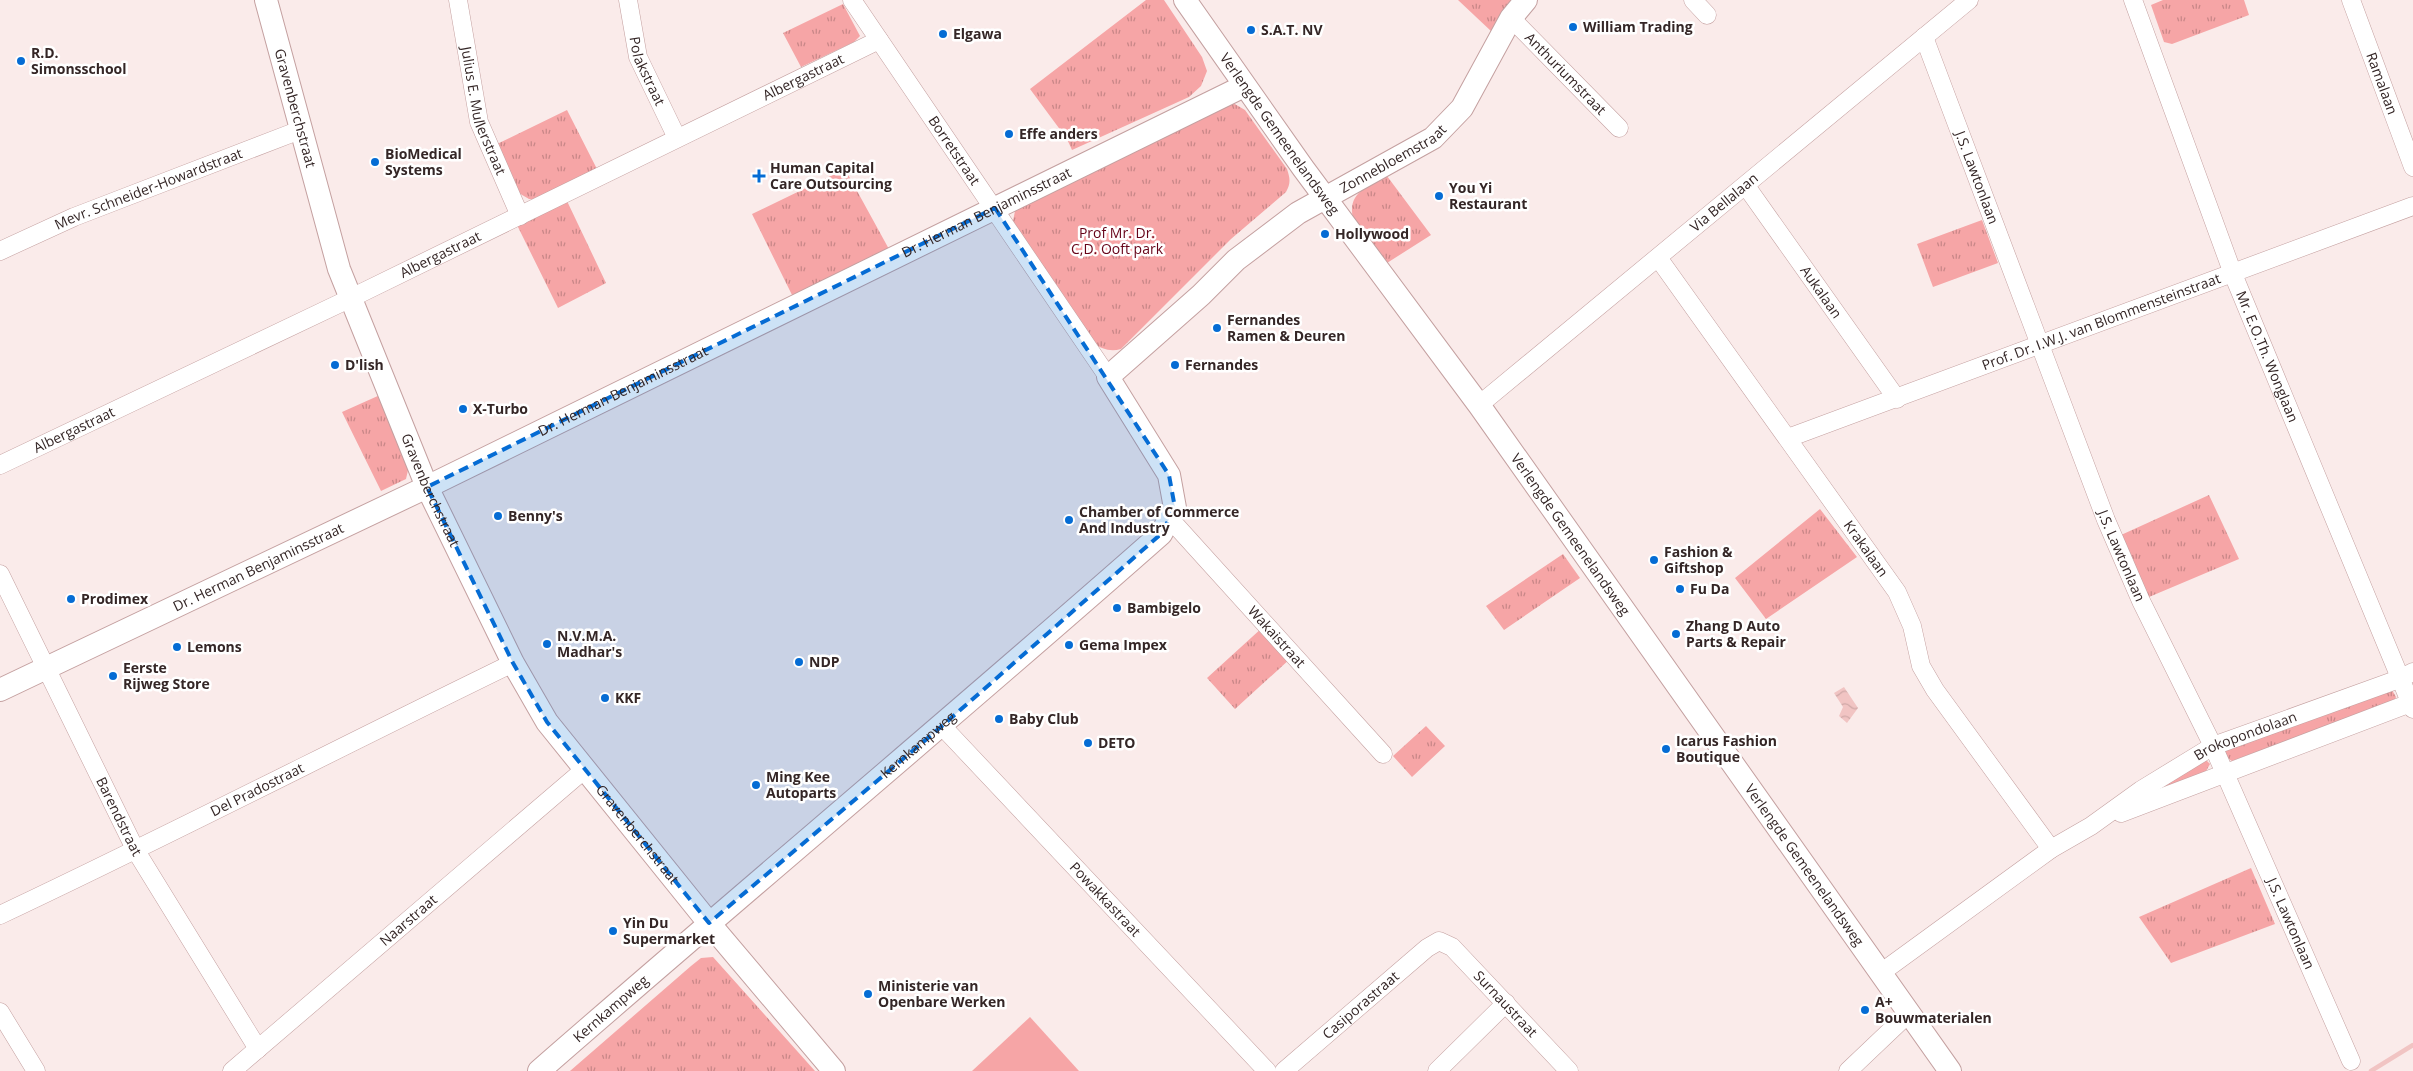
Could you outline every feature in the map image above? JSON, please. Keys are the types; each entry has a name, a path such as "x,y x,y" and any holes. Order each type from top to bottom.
{"street":[{"name":"Gravenberchstraat","path":"266,0 339,269 427,487 513,663 547,722 709,923 834,1071"},
{"name":"Julius E. Mullerstraat","path":"458,0 479,122 520,216"},
{"name":"Polakstraat","path":"628,0 638,57 677,138"},
{"name":"Borretstraat","path":"852,0 1108,377"},
{"name":"Verlengde Gemeenelandsweg","path":"1185,0 1324,197 1479,405 1882,972 1950,1071"},
{"name":"Zonnebloemstraat","path":"1108,377 1201,295 1236,260 1298,212 1433,138 1462,108 1511,18 1526,0"},
{"path":"1693,0 1708,15"},
{"name":"Via Bellalaan","path":"1479,405 1554,342 1659,259 1969,0"},
{"name":"Mr. E.O.Th. Wonglaan","path":"2133,0 2233,274 2406,675 2412,705"},
{"name":"Ramalaan","path":"2351,0 2413,168"},
{"name":"Anthuriumstraat","path":"1511,18 1619,128"},
{"name":"J.S. Lawtonlaan","path":"1924,38 2106,520 2224,772 2352,1061"},
{"name":"Albergastraat","path":"0,465 351,298 879,40"},
{"name":"Dr. Herman Benjaminsstraat","path":"0,690 427,487 1244,86"},
{"name":"Mevr. Schneider-Howardstraat","path":"0,251 83,214 300,130"},
{"name":"Aukalaan","path":"1746,186 1897,399"},
{"name":"Prof. Dr. I.W.J. van Blommensteinstraat","path":"1788,438 2041,346 2413,206"},
{"name":"Krakalaan","path":"1659,259 1897,592 1912,626 1921,666 1935,690 2051,849"},
{"name":"Kernkampweg","path":"539,1071 709,923 942,726 1160,534 1176,508 1169,475 1108,377"},
{"name":"Wakaistraat","path":"1170,519 1383,754"},
{"name":"Barendstraat","path":"0,574 136,851 258,1049"},
{"name":"Del Pradostraat","path":"0,915 136,851 341,746 513,663"},
{"name":"Brokopondolaan","path":"1882,972 2051,849 2091,826 2141,790 2212,746 2406,675"},
{"name":"Brokopondolaan","path":"2091,826 2224,772 2412,705"},
{"name":"Powakkastraat","path":"942,726 1267,1071"},
{"name":"Naarstraat","path":"232,1071 585,769"},
{"name":"Surnaustraat","path":"1439,941 1452,947 1569,1071"},
{"name":"Casiporastraat","path":"1284,1071 1426,948 1439,941"},
{"path":"1437,1071 1506,1004"},
{"path":"0,1012 36,1071"},
{"path":"1848,1071 1910,1013"}],"highlighted area":[{"path":"995,208 1169,475 1175,508 1161,534 942,726 709,923 547,722 513,663 427,487"}],"green space":[{"path":"1146,0 1164,0 1202,57 1207,71 1201,86 1189,97 1072,150 1067,139 1030,89"},
{"path":"1458,0 1515,0 1492,32"},
{"path":"2163,0 2244,0 2249,15 2172,44 2164,42 2151,5"},
{"path":"843,4 860,36 854,42 801,67 783,33"},
{"name":"Prof Mr. Dr. C,D. Ooft park","path":"1233,103 1245,110 1287,169 1290,180 1286,192 1231,239 1121,349 1110,350 1096,345 1013,221 1016,206"},
{"path":"567,110 598,171 538,200 529,199 517,192 495,145"},
{"path":"845,169 890,251 793,297 752,214"},
{"path":"1387,176 1431,235 1387,263 1353,218 1352,209 1356,196 1361,191"},
{"path":"567,201 606,283 558,308 517,225"},
{"path":"1982,220 1998,263 1933,287 1917,244"},
{"path":"380,395 409,466 406,479 381,491 342,412"},
{"path":"2209,495 2239,559 2149,597 2121,535"},
{"path":"1820,509 1857,557 1766,619 1735,578"},
{"path":"1563,554 1580,578 1504,630 1486,606"},
{"path":"1263,627 1291,658 1235,709 1207,678"},
{"path":"2392,690 2396,697 2394,701 2232,761 2227,758 2224,752 2227,749"},
{"path":"1426,726 1445,746 1412,777 1393,756"},
{"path":"2206,760 2210,764 2205,773 2158,789"},
{"path":"2251,868 2275,924 2171,963 2139,917"},
{"path":"713,957 815,1071 570,1071 701,958"},
{"path":"1030,1017 1079,1071 972,1071"}],"water":[{"path":"1844,687 1858,708 1847,723 1839,716 1843,707 1834,693"}],"waterway":[{"path":"2371,1071 2413,1045"}],"place":[{"name":"William Trading","path":"1573,27"},
{"name":"S.A.T. NV","path":"1251,30"},
{"name":"Elgawa","path":"943,34"},
{"name":"R.D. Simonsschool","path":"21,61"},
{"name":"Effe anders","path":"1009,134"},
{"name":"BioMedical Systems","path":"375,162"},
{"name":"Human Capital Care Outsourcing","path":"759,176"},
{"name":"You Yi Restaurant","path":"1439,196"},
{"name":"Hollywood","path":"1325,234"},
{"name":"Fernandes Ramen & Deuren","path":"1217,328"},
{"name":"D'lish","path":"335,365"},
{"name":"Fernandes","path":"1175,365"},
{"name":"X-Turbo","path":"463,409"},
{"name":"Benny's","path":"498,516"},
{"name":"Chamber of Commerce And Industry","path":"1069,520"},
{"name":"Fashion & Giftshop","path":"1654,560"},
{"name":"Fu Da","path":"1680,589"},
{"name":"Prodimex","path":"71,599"},
{"name":"Bambigelo","path":"1117,608"},
{"name":"Zhang D Auto Parts & Repair","path":"1676,634"},
{"name":"N.V.M.A. Madhar's","path":"547,644"},
{"name":"Gema Impex","path":"1069,645"},
{"name":"Lemons","path":"177,647"},
{"name":"NDP","path":"799,662"},
{"name":"Eerste Rijweg Store","path":"113,676"},
{"name":"KKF","path":"605,698"},
{"name":"Baby Club","path":"999,719"},
{"name":"DETO","path":"1088,743"},
{"name":"Icarus Fashion Boutique","path":"1666,749"},
{"name":"Ming Kee Autoparts","path":"756,785"},
{"name":"Yin Du Supermarket","path":"613,931"},
{"name":"Ministerie van Openbare Werken","path":"868,994"},
{"name":"A+ Bouwmaterialen","path":"1865,1010"}]}
